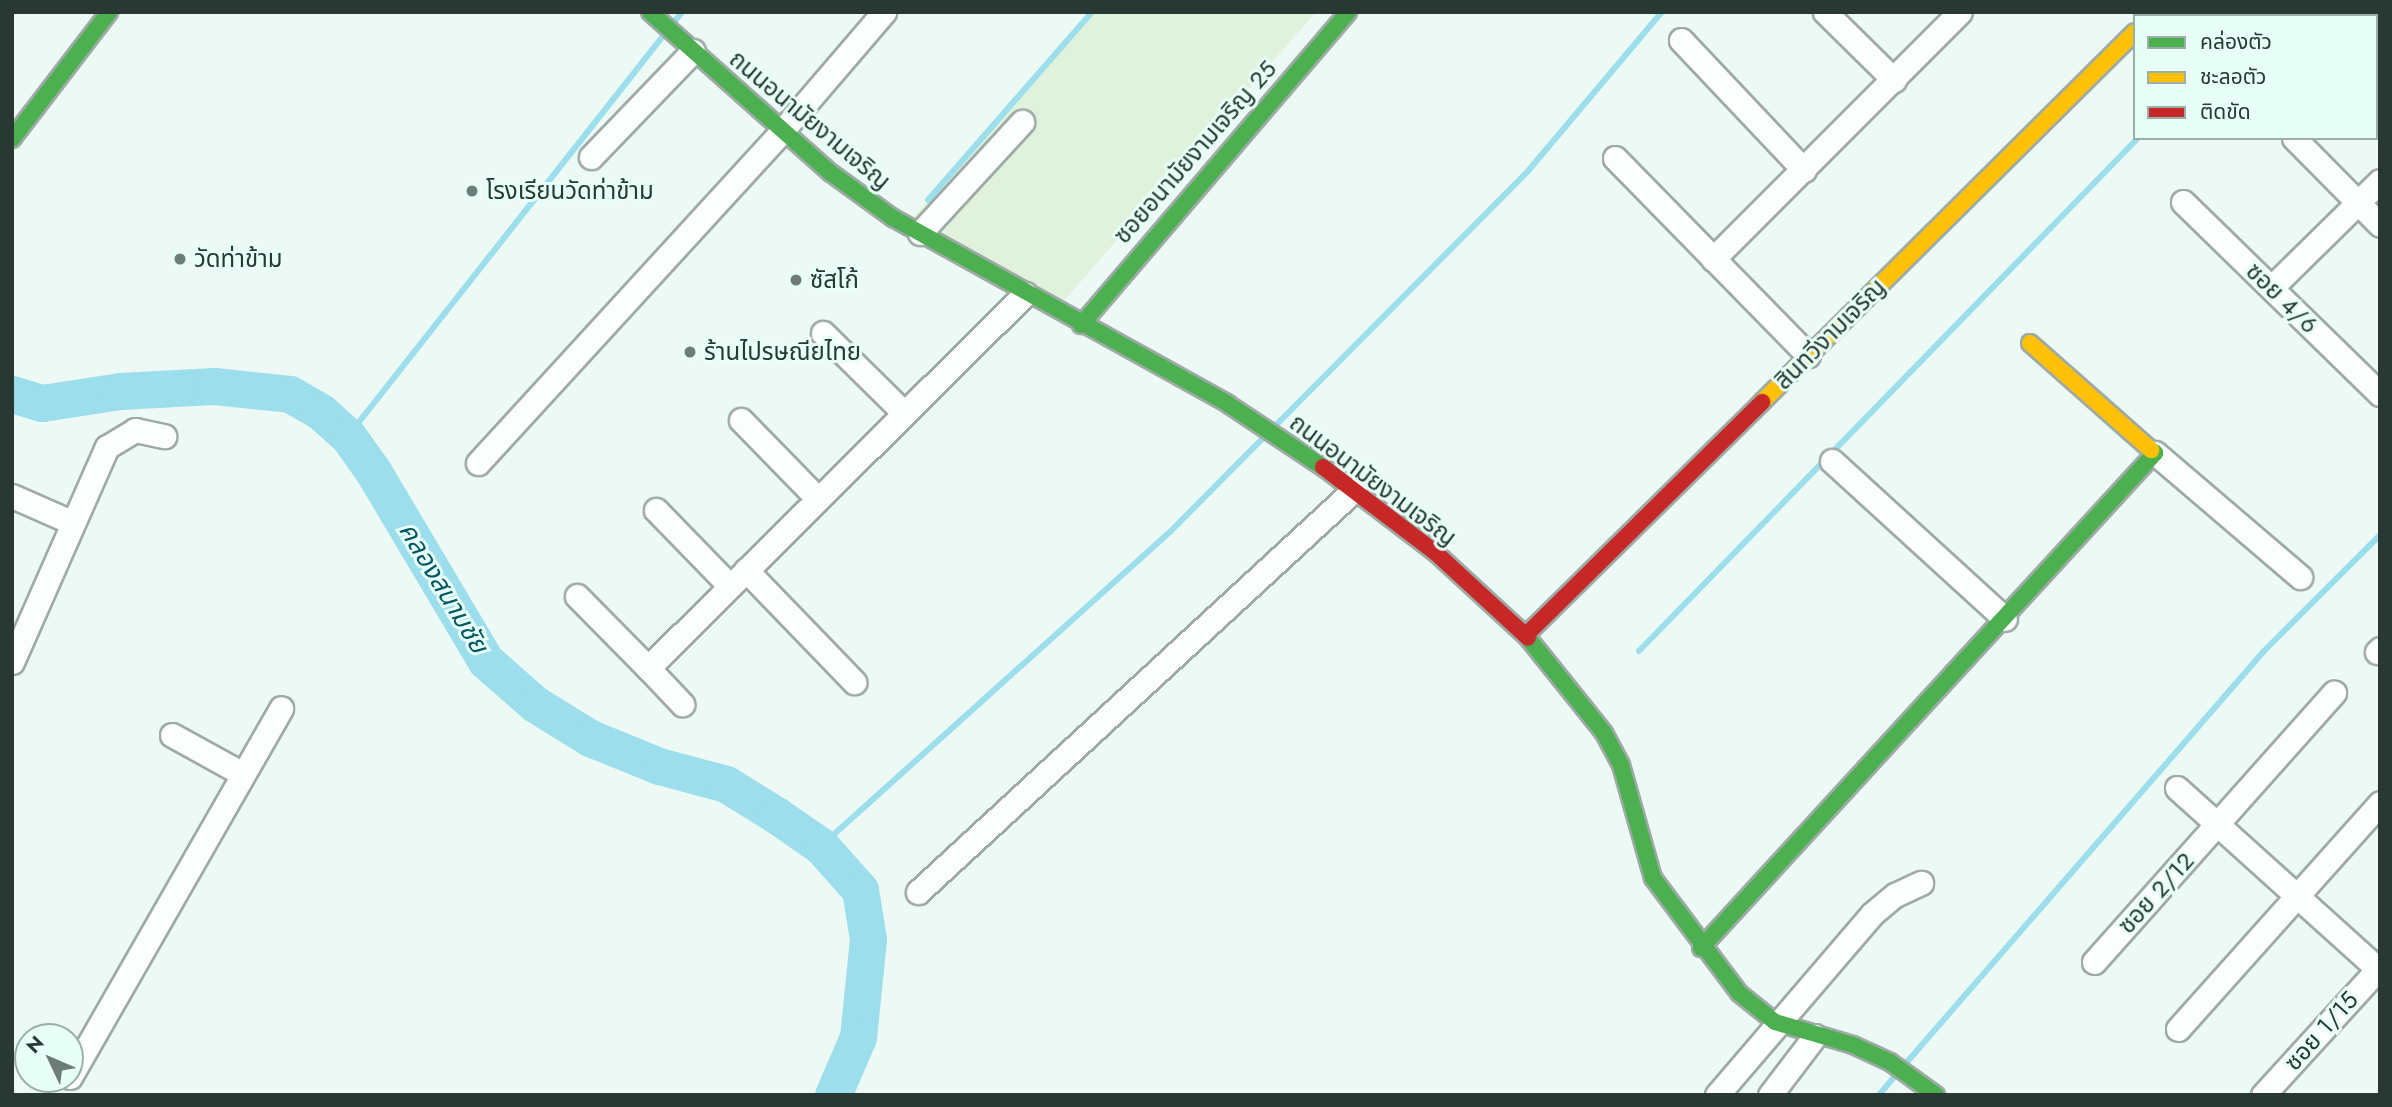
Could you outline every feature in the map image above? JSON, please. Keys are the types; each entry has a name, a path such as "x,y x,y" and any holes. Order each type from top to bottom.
{"street":[{"path":"12,139 109,12"},
{"path":"478,463 782,131 884,12"},
{"name":"ซอยอนามัยงามเจริญ 25","path":"1081,325 1348,12"},
{"path":"1825,12 1894,80"},
{"path":"1713,259 1960,12"},
{"name":"ถนนอนามัยงามเจริญ","path":"654,16 845,184 920,233 1025,294 1228,404 1355,489 1526,635 1604,733 1621,765 1653,878 1701,948 1739,993 1775,1022 1815,1036 1853,1045 1890,1062 1936,1095"},
{"name":"สินทวีงามเจริญ","path":"1526,635 2133,34"},
{"path":"1681,40 1804,170"},
{"path":"591,158 685,43"},
{"path":"920,233 1022,122"},
{"path":"2296,140 2380,225"},
{"path":"1615,158 1808,355"},
{"path":"2272,288 2380,181"},
{"name":"ซอย 4/6","path":"2183,202 2380,394"},
{"path":"648,668 1025,294"},
{"path":"823,333 904,413"},
{"path":"2030,343 2300,577"},
{"path":"741,420 818,499"},
{"path":"12,662 17,636 107,447 135,430 164,436"},
{"path":"1701,948 2006,620 2155,453"},
{"path":"1832,461 2006,620"},
{"path":"918,892 1355,489"},
{"path":"12,496 71,522"},
{"path":"656,510 738,578 854,682"},
{"path":"578,596 682,704"},
{"name":"ซอย 2/12","path":"2094,961 2334,693"},
{"path":"84,1051 241,773 281,708"},
{"path":"172,735 241,773"},
{"path":"2177,788 2379,969"},
{"path":"2178,1029 2380,803"},
{"path":"1717,1095 1775,1022 1872,914 1895,895 1921,883"},
{"name":"ซอย 1/15","path":"2263,1095 2379,969"},
{"path":"1770,1095 1815,1036"}],"green space":[{"path":"1092,12 1316,12 1055,311 905,227"}],"waterway":[{"path":"674,22 682,12"},
{"path":"928,200 1092,12"},
{"path":"1277,424 1528,171 1662,12"},
{"path":"348,436 663,36"},
{"path":"1639,651 2136,140"},
{"name":"คลองสนามชัย","path":"12,394 42,403 120,391 214,386 290,394 321,412 348,436 373,471 486,661 535,704 590,738 659,766 726,784 821,846 860,890 868,939 858,1037 833,1095"},
{"path":"821,846 1170,532 1262,439"},
{"path":"1907,1062 2264,651 2380,535"},
{"path":"1879,1095 1895,1076"}],"traffic: fast":[{"path":"12,139 109,12"},
{"path":"650,12 831,173 893,218 1228,404 1323,467"},
{"path":"1081,325 1348,12"},
{"path":"1701,948 2155,453 2151,450"},
{"path":"1528,638 1604,733 1621,765 1653,878 1739,993 1775,1022 1853,1045 1890,1062 1936,1095"}],"traffic: slow":[{"path":"1762,402 2133,34"},
{"path":"2030,343 2151,450"}],"traffic: jam":[{"path":"1526,635 1762,402"},
{"path":"1323,467 1436,553 1528,638"}],"place":[{"name":"โรงเรียนวัดท่าข้าม","path":"472,191"},
{"name":"วัดท่าข้าม","path":"180,259"},
{"name":"ซัสโก้","path":"796,280"},
{"name":"ร้านไปรษณียไทย","path":"690,352"}]}
